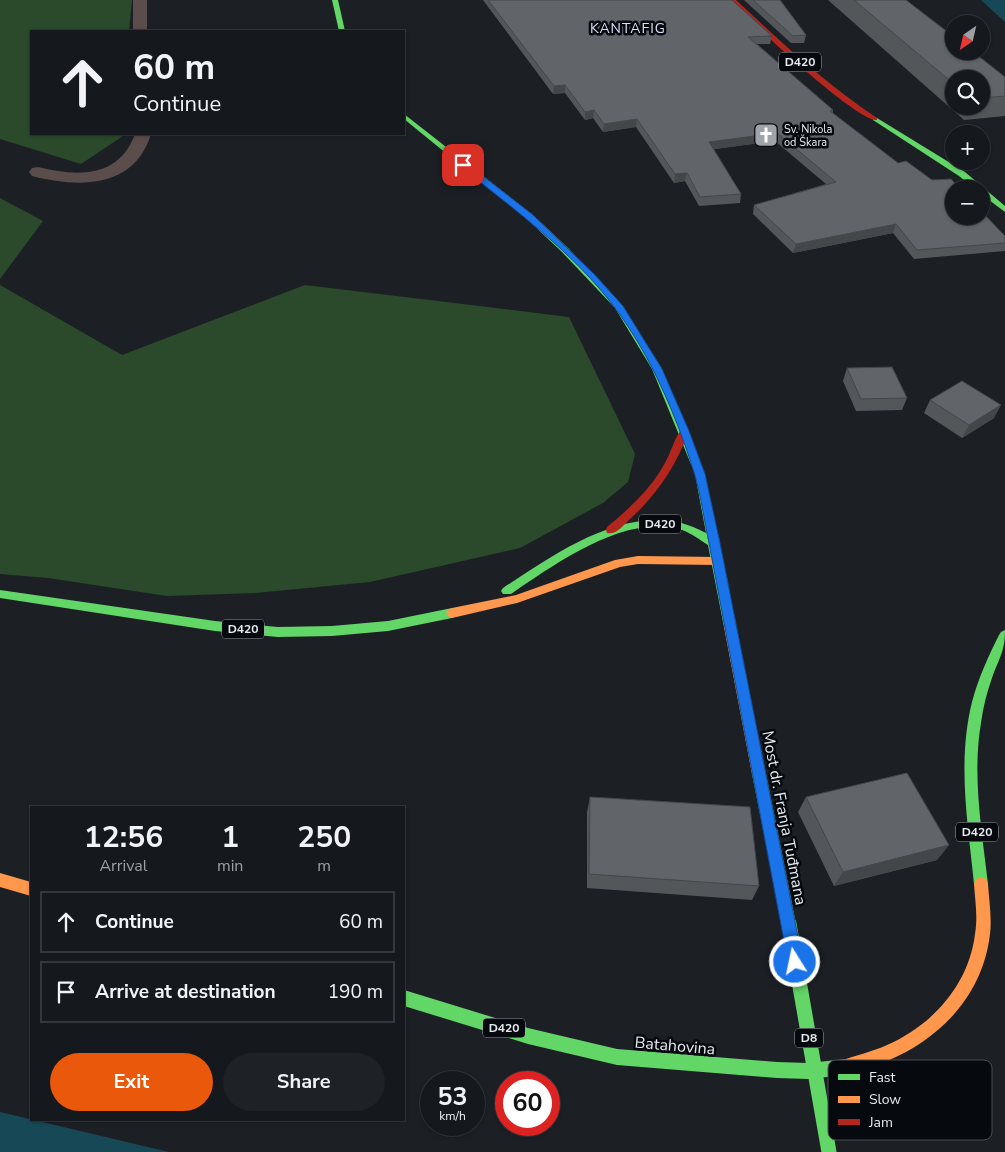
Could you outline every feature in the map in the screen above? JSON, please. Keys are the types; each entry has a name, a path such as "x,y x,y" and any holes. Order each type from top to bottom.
{"main road":[{"path":"335,0 342,30"},
{"name":"D420","path":"733,0 810,71 849,103 962,174 1005,210"},
{"name":"D8","path":"405,117 530,217 592,276 618,306 638,334 657,369 700,474 718,561"},
{"path":"604,535 626,518 655,488 679,452 684,431"},
{"name":"D420","path":"486,605 557,560 604,535 638,524 666,524 695,532 714,543"},
{"name":"D420","path":"0,594 215,626 278,632 388,626 526,596 594,570 638,560 718,561"},
{"name":"Most dr. Franja Tuđmana","path":"718,561 789,924 829,1152"},
{"name":"Batahovina","path":"874,1060 882,1058 916,1040 940,1023 974,973 983,934 975,810 975,714 981,688 1005,635"},
{"path":"0,880 30,889"},
{"name":"Batahovina","path":"405,998 530,1036 606,1055 690,1064 799,1072 828,1069"}],"street":[{"path":"140,0 140,30"},
{"path":"38,172 71,178 90,178 104,174 123,165 136,153 143,135"}],"green space":[{"path":"0,0 132,0 129,30 30,30 30,135 124,135 81,164 0,139"},
{"path":"0,198 43,221 0,279"},
{"path":"0,285 122,355 305,285 569,317 635,454 628,482 603,503 520,548 370,582 255,593 167,596 48,578 0,574"}],"water":[{"path":"981,0 1005,0 1005,22"},
{"path":"0,1112 30,1119 30,1121 38,1121 169,1152 0,1152"}],"building":[{"path":"488,0 732,0 772,36 748,37 833,110 830,111 898,163 906,161 932,180 951,179 945,180 945,225 990,225 990,220 1005,236 1005,243 917,250 896,224 796,244 754,205 836,182 777,133 709,142 741,194 700,197 687,173 675,174 637,119 604,124 594,110 585,112 565,85 554,86"},
{"path":"753,0 780,0 806,35 793,36"},
{"path":"854,0 906,0 945,30 945,60 983,60 1005,77 1005,96 990,97 990,70 945,70 945,76"},
{"path":"892,367 907,398 861,399 847,368"},
{"path":"962,381 1001,405 969,425 930,400"},
{"path":"907,773 949,845 843,872 806,797"},
{"path":"590,797 750,807 759,886 589,874"}],"traffic: fast":[{"path":"335,0 342,30"},
{"path":"405,117 530,217 565,250 618,307 657,369 700,474 730,627"},
{"path":"875,119 962,174 1005,210"},
{"path":"507,591 566,553 587,542 608,533 630,527 653,524 676,525 691,530 714,543"},
{"path":"0,594 215,626 278,632 332,631 388,626 452,613"},
{"path":"981,884 972,793 971,770 974,725 983,685 1005,635"},
{"path":"759,774 789,924"},
{"path":"789,924 829,1152"},
{"path":"405,998 528,1036 617,1057 777,1070 808,1071 828,1069"}],"traffic: slow":[{"path":"452,613 517,599 619,563 638,560 718,561"},
{"path":"730,627 759,774"},
{"path":"0,880 30,889"},
{"path":"871,1060 895,1050 917,1037 937,1022 955,1004 968,983 978,959 983,933 981,884"}],"traffic: jam":[{"path":"733,0 819,78 875,119"},
{"path":"611,530 646,498 664,474 679,446 684,431"}],"place":[{"name":"Sv. Nikola od Škara","path":"766,135"}],"district":[{"name":"KANTAFIG","path":"628,28"}],"route":[{"path":"463,165 530,217 592,276 618,306 638,334 657,369 684,431 700,474 795,962"}]}
